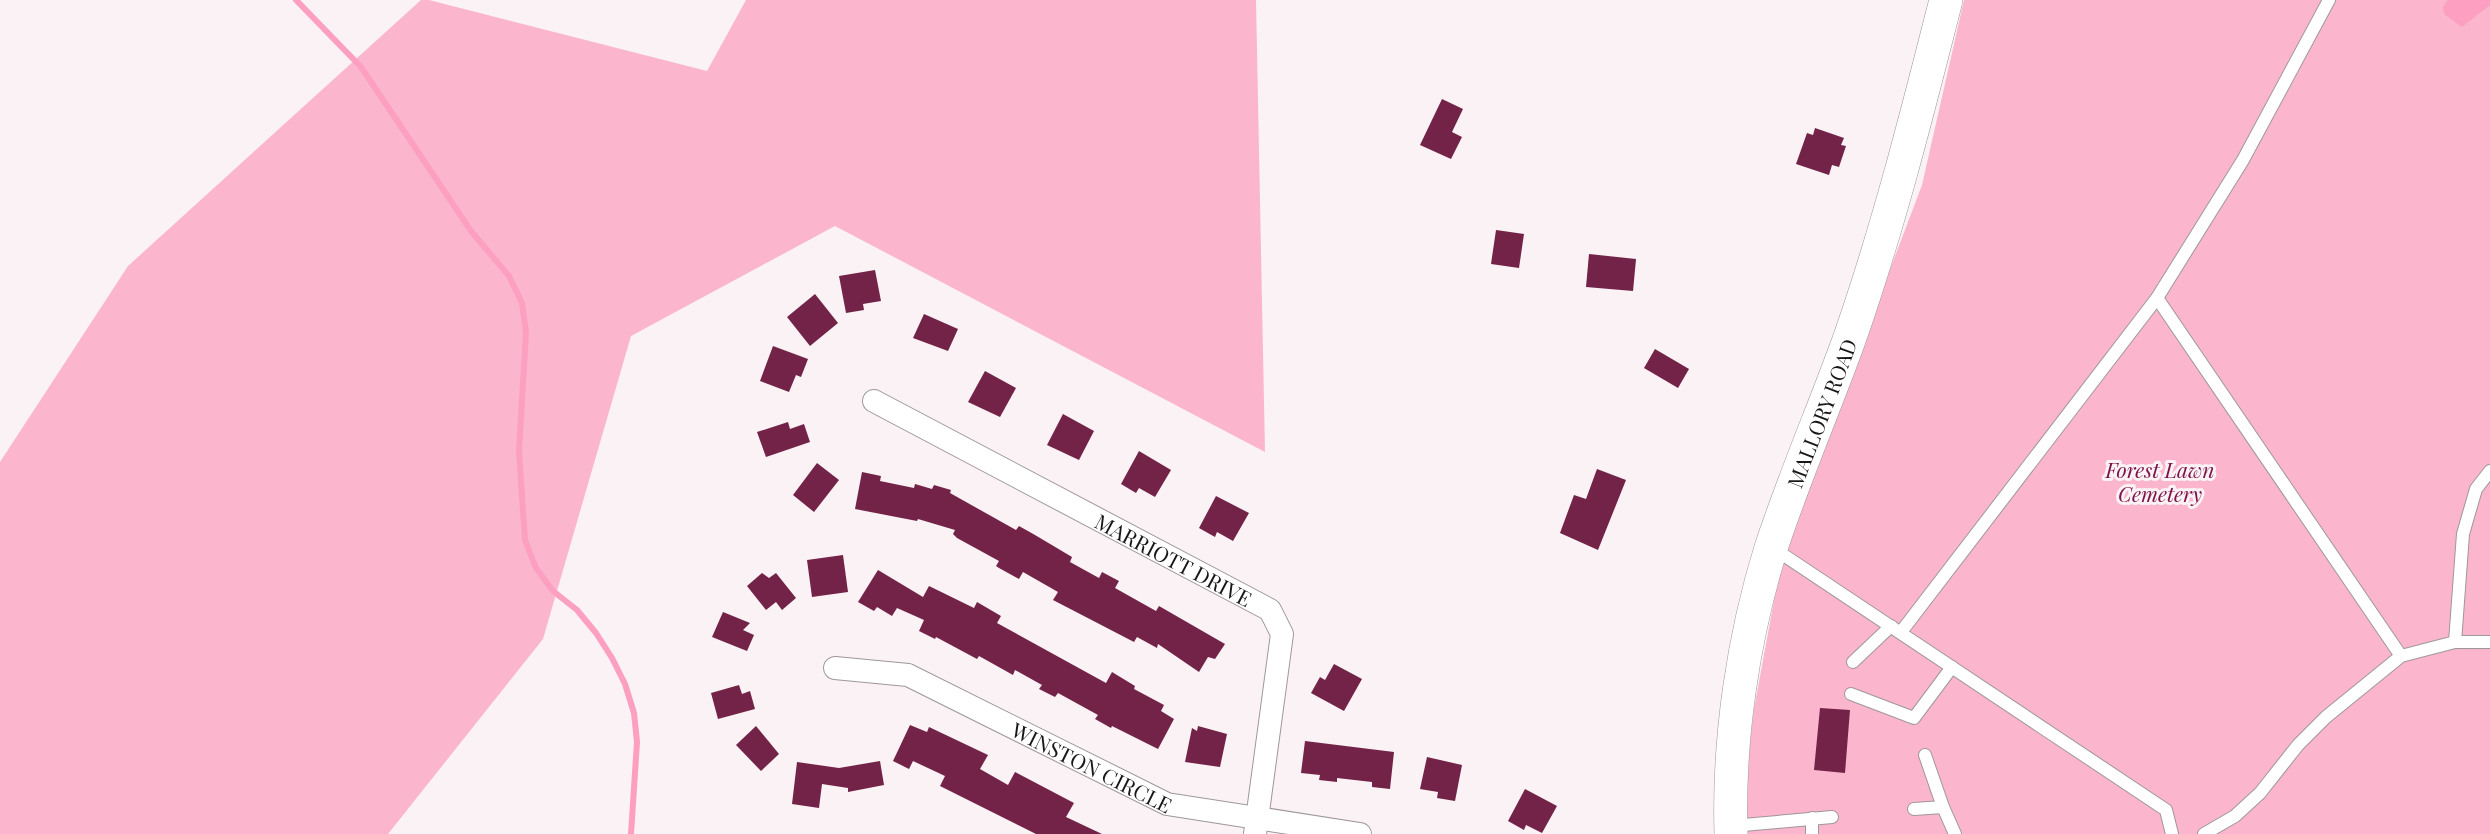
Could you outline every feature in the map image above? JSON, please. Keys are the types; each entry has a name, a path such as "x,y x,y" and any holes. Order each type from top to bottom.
{"street":[{"name":"MALLORY ROAD","path":"1731,830 1730,803 1740,686 1754,611 1772,548 1849,338 1899,183 1946,0"},
{"name":"MARRIOTT DRIVE","path":"874,401 1270,610 1282,634 1256,826"},
{"name":"WINSTON CIRCLE","path":"835,668 908,675 1167,804 1256,826 1360,834"}],"lane":[{"path":"1853,662 1896,629 2157,298 2243,160 2329,0"},
{"path":"2157,298 2401,656"},
{"path":"2455,642 2463,534 2476,489 2490,471"},
{"path":"1772,548 2166,810 2172,834"},
{"path":"2204,834 2235,816 2260,793 2298,745 2326,717 2401,656 2455,642 2490,642"},
{"path":"1851,694 1914,718 1952,667"},
{"path":"1925,755 1942,807 1955,834"},
{"path":"1914,809 1942,807"},
{"path":"1731,830 1832,817"},
{"path":"1812,818 1812,834"}],"green space":[{"path":"421,0 429,0 707,71 746,0 1256,0 1265,452 835,226 631,336 543,639 388,834 0,834 0,462 128,266"},
{"name":"Forest Lawn Cemetery","path":"1964,0 2490,0 2490,834 1745,834 1745,785 1754,709 1783,552 1922,185"}],"shaded area":[{"path":"2448,0 2490,0 2490,5 2462,27 2444,14 2443,7"}],"building":[{"path":"1442,99 1463,109 1452,132 1462,137 1451,159 1420,145"},
{"path":"1815,128 1844,138 1841,145 1846,146 1839,167 1832,165 1829,175 1796,164 1807,133 1813,135"},
{"path":"1496,230 1524,234 1519,268 1491,264"},
{"path":"1589,254 1636,259 1633,291 1586,287"},
{"path":"875,270 881,301 863,304 864,310 846,313 839,276"},
{"path":"815,294 838,323 810,346 787,317"},
{"path":"924,314 958,329 948,351 913,338"},
{"path":"773,346 808,359 801,377 796,375 789,392 760,381"},
{"path":"1655,349 1689,369 1678,388 1644,368"},
{"path":"985,371 1016,388 1000,417 968,402"},
{"path":"1063,414 1094,431 1079,460 1047,445"},
{"path":"788,422 790,429 804,424 810,442 766,457 757,432"},
{"path":"1139,451 1171,470 1155,497 1139,488 1136,493 1121,484"},
{"path":"817,463 839,480 814,512 793,495"},
{"path":"1597,469 1626,480 1598,550 1560,533 1574,495 1586,499"},
{"path":"862,472 881,476 880,481 914,488 915,484 932,489 934,485 951,490 950,493 1016,530 1019,526 1072,557 1070,562 1099,578 1102,572 1119,581 1115,588 1156,611 1159,606 1225,644 1215,659 1208,657 1199,672 1158,644 1157,648 1137,637 1134,642 1053,600 1058,592 1023,572 1019,579 999,568 996,566 999,561 957,538 953,534 955,530 918,519 917,521 855,509"},
{"path":"1216,496 1249,513 1233,541 1217,532 1215,537 1199,528"},
{"path":"843,555 848,592 812,597 807,560"},
{"path":"878,570 923,597 929,586 974,608 977,602 1001,616 997,623 1106,683 1112,672 1135,686 1134,689 1164,705 1161,711 1174,719 1158,749 1112,726 1111,728 1095,719 1098,715 1058,693 1055,697 1039,689 1042,685 1015,670 1013,675 979,656 977,659 936,637 935,639 919,631 924,620 897,608 892,616 877,607 874,611 858,602"},
{"path":"762,573 769,578 776,573 796,598 782,610 776,602 766,610 747,586"},
{"path":"723,612 750,623 743,630 754,635 747,651 712,637"},
{"path":"1334,664 1362,679 1344,711 1311,693 1320,677 1325,680"},
{"path":"739,685 742,694 750,691 755,709 718,719 711,693"},
{"path":"1820,708 1850,710 1845,773 1814,770"},
{"path":"910,725 927,732 929,727 988,755 980,769 1008,785 1015,772 1074,803 1066,817 1102,834 1036,834 940,786 945,776 913,761 909,769 893,761"},
{"path":"756,726 779,754 761,771 736,745"},
{"path":"1198,726 1227,734 1220,767 1185,762 1192,728 1197,731"},
{"path":"1305,741 1394,752 1390,789 1372,787 1372,782 1337,778 1337,782 1319,780 1320,775 1301,773"},
{"path":"1427,757 1462,765 1455,801 1437,798 1438,792 1420,789"},
{"path":"880,761 884,785 848,792 848,788 822,784 819,808 792,804 797,762 839,768"},
{"path":"1525,789 1557,806 1542,833 1526,825 1524,830 1508,821"}],"waterway":[{"path":"296,0 361,67 471,231 509,276 522,303 526,332 519,451 525,540 536,568 553,591 577,610 596,633 625,684 634,713 637,742 631,834"}]}
